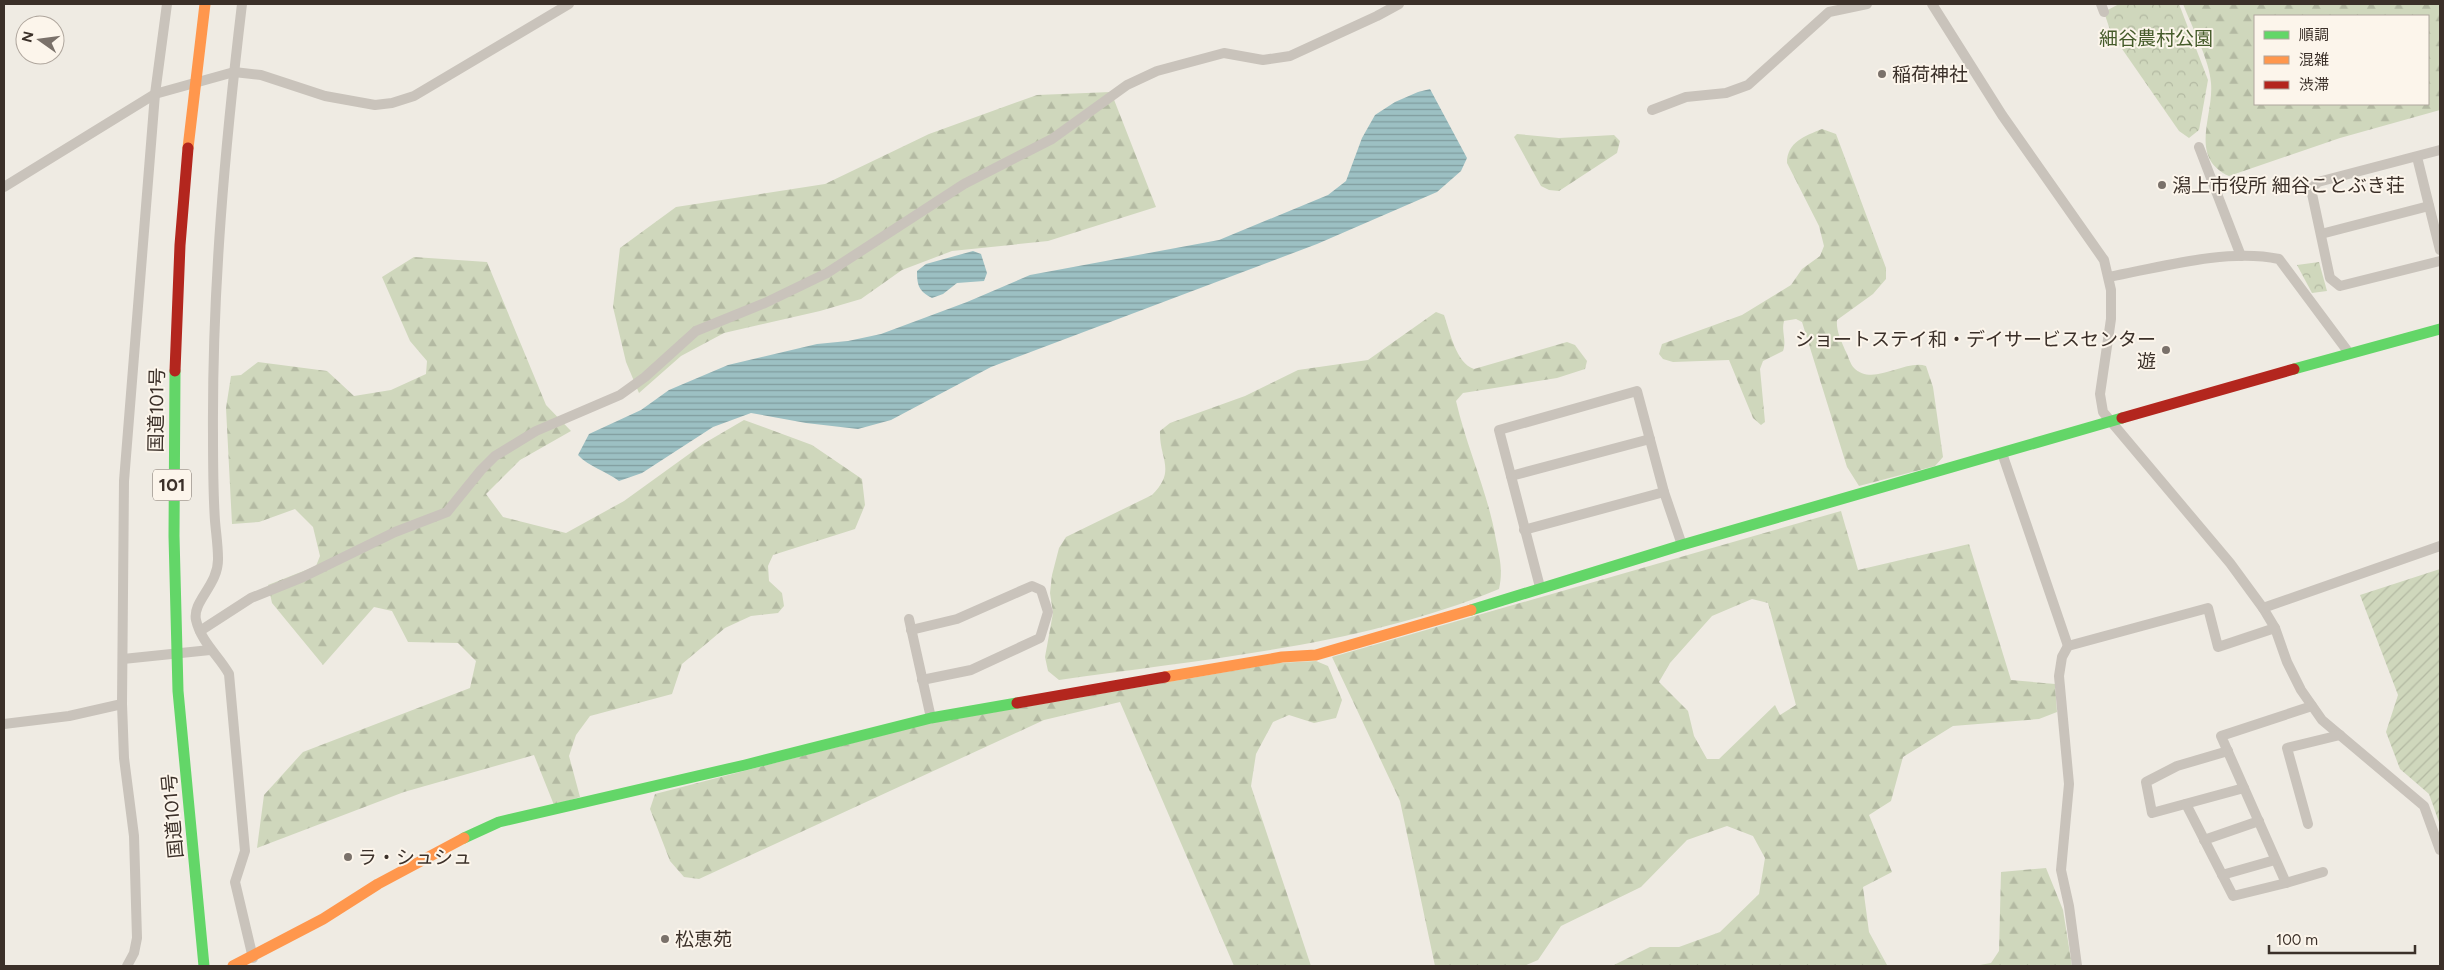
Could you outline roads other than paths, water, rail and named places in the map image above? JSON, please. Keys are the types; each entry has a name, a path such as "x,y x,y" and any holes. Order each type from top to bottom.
{"main road":[{"name":"国道101号","path":"204,966 187,799 176,654 172,488 175,327 184,186 205,4"},
{"path":"233,966 253,958 323,919 378,884 447,846 499,822 745,766 834,741 931,718 1282,657 1316,654 1428,624 1540,587 1682,545 2349,353 2440,329"}],"street":[{"path":"127,966 134,953 137,928 134,836 124,758 122,704 126,454 155,94 167,4"},
{"path":"242,4 224,167 217,294 213,432 218,575 196,608 196,618 200,631 210,650 222,660 230,674 246,851 235,882 253,958"},
{"path":"4,187 155,94 234,72 261,75 333,98 375,105 392,103 414,96 569,4"},
{"path":"200,631 251,598 311,574 395,532 447,512 481,470 495,456 536,431 620,395 645,377 696,331 765,303 827,273 964,184 1052,139 1127,85 1157,72 1224,53 1263,60 1290,56 1377,16 1398,4"},
{"path":"1652,110 1686,97 1726,93 1748,85 1829,12 1866,4"},
{"path":"1932,4 2002,115 2104,260 2109,277 2111,318 2100,394 2103,412 2230,563 2263,608 2275,628 2287,662 2322,720 2424,806 2440,850"},
{"path":"2199,147 2241,256"},
{"path":"2440,150 2318,182 2311,189 2330,278 2340,286 2440,261"},
{"path":"2417,157 2440,250"},
{"path":"2321,234 2429,206"},
{"path":"2109,277 2188,261 2241,256 2264,256 2280,259 2349,353"},
{"path":"1540,587 1499,430 1637,391 1664,492 1682,545"},
{"path":"1510,476 1650,439"},
{"path":"2002,453 2068,646"},
{"path":"1524,530 1664,492"},
{"path":"2263,608 2440,546"},
{"path":"911,630 957,619 1032,586 1041,590 1048,612 1040,638 971,670 922,680"},
{"path":"2077,966 2069,906 2060,870 2069,784 2060,676 2062,657 2068,646 2208,608 2218,647 2275,628"},
{"path":"909,618 931,718"},
{"path":"123,659 210,650"},
{"path":"4,724 69,716 122,704"},
{"path":"2286,883 2221,736 2312,706"},
{"path":"2308,824 2287,748 2340,735"},
{"path":"2228,751 2177,766 2146,782 2152,813 2244,788"},
{"path":"2186,804 2233,896 2322,872"},
{"path":"2204,840 2259,821"},
{"path":"2222,875 2275,860"}],"water":[{"path":"1430,89 1467,158 1461,171 1437,192 1317,244 991,367 891,420 858,429 806,423 751,413 713,427 642,473 619,481 587,463 578,455 589,434 641,410 669,390 728,365 817,344 848,341 881,334 967,302 1030,275 1219,240 1328,195 1346,181 1362,138 1375,115 1395,102"},
{"path":"973,251 981,254 987,273 984,281 957,283 943,294 932,298 924,293 918,284 917,271 926,264"}],"place":[{"name":"稲荷神社","path":"1882,74"},
{"name":"潟上市役所 細谷ことぶき荘","path":"2162,185"},
{"name":"ショートステイ和・デイサービスセンター 遊","path":"2166,350"},
{"name":"ラ・シュシュ","path":"348,857"},
{"name":"松恵苑","path":"665,939"}],"park label":[{"name":"細谷農村公園","path":"2156,38"}]}
